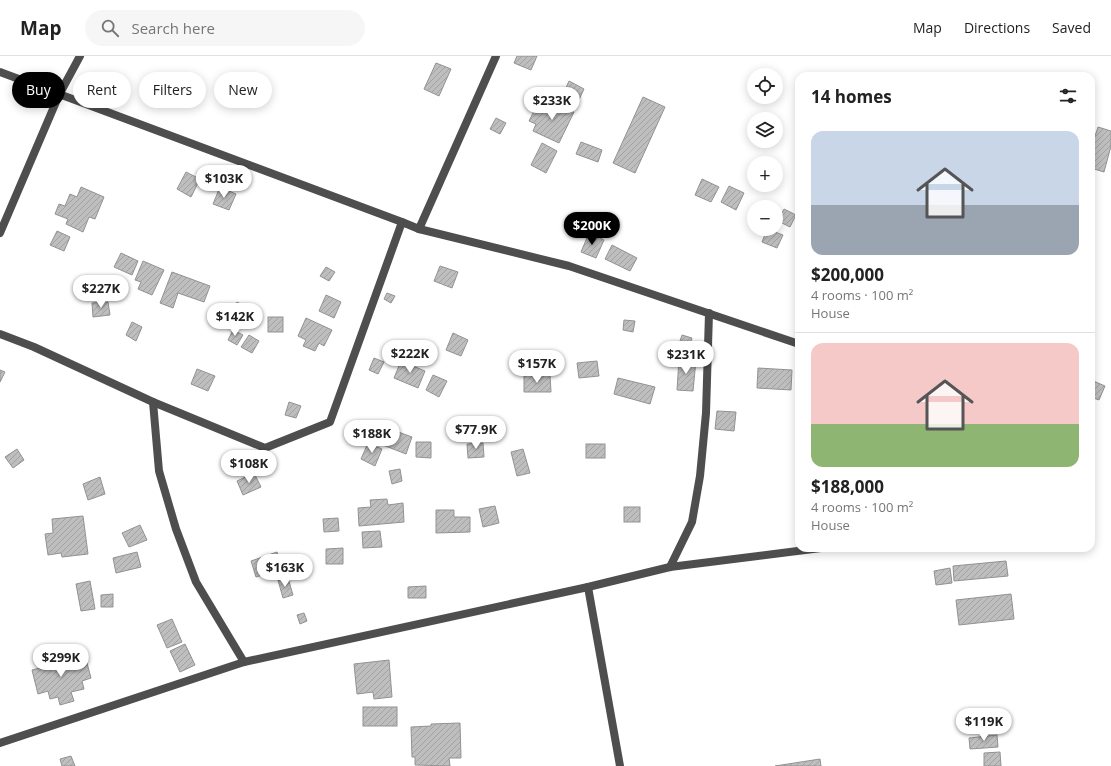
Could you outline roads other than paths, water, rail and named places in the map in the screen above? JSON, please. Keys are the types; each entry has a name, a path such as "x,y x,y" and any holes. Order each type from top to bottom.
{"street":[{"path":"65,84 80,56"},
{"path":"420,229 496,56"},
{"path":"0,72 12,77"},
{"path":"65,97 420,229 569,266 795,343"},
{"path":"0,233 53,108"},
{"path":"0,334 34,347 154,402 265,448 330,422 402,222"},
{"path":"670,567 692,522 700,476 706,413 709,314"},
{"path":"154,402 159,471 176,529 196,582 244,662"},
{"path":"0,743 244,662 588,587 670,567 795,551"},
{"path":"588,587 620,766"}]}
